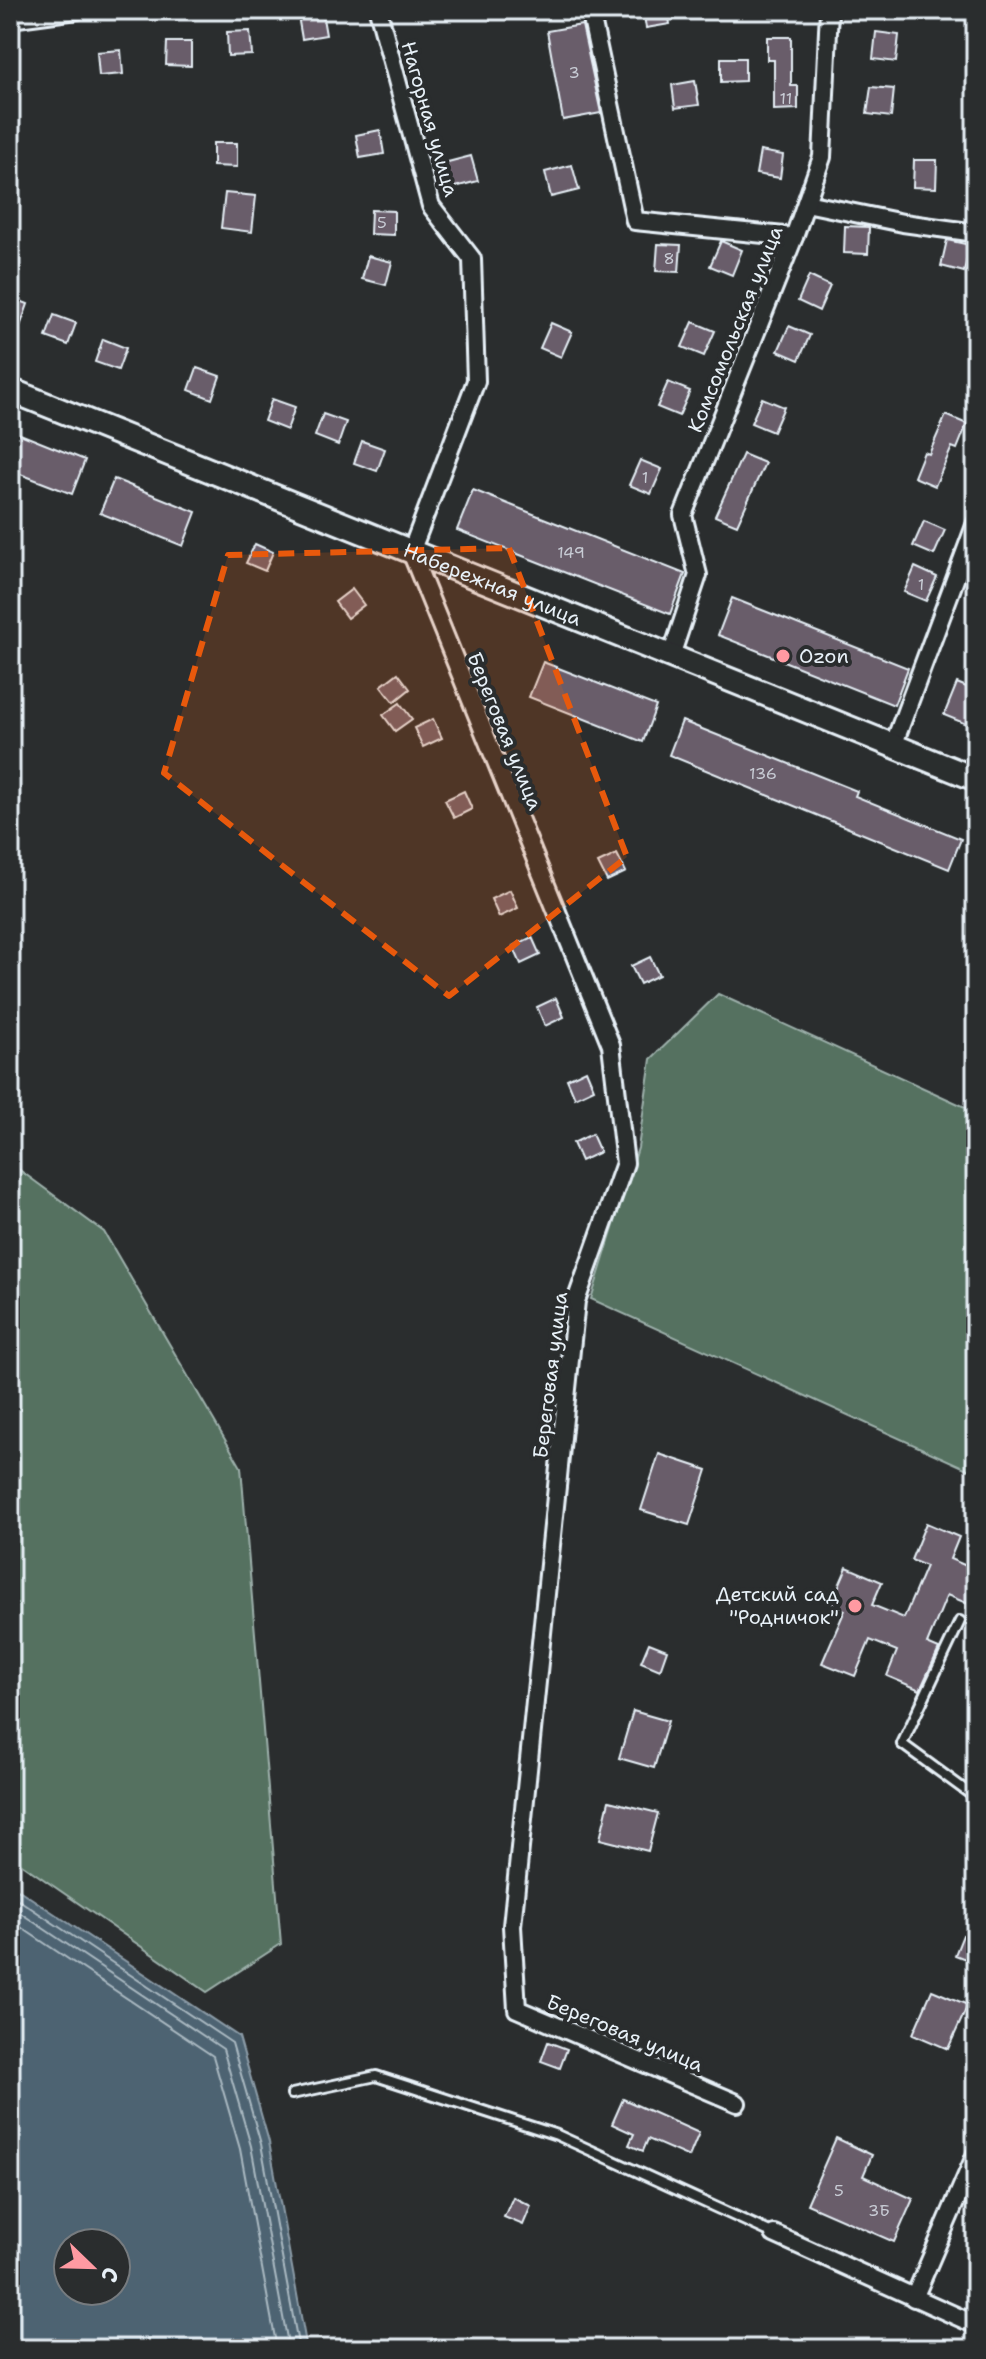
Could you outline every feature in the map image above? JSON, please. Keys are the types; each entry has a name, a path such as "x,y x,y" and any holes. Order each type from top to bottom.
{"street":[{"path":"10,19 77,10"},
{"name":"Нагорная улица","path":"378,10 431,206 472,259 476,381 411,552"},
{"path":"590,10 635,221 794,237"},
{"name":"Комсомольская улица","path":"671,656 698,575 683,515 794,237 822,157 829,10"},
{"path":"806,203 903,223 976,233"},
{"name":"Набережная улица","path":"10,390 976,779"},
{"path":"893,746 976,523"},
{"name":"Береговая улица","path":"411,552 611,1045 625,1163 576,1301 512,1926 517,2009 737,2103"},
{"path":"914,2298 976,2154"},
{"path":"774,2234 976,2325"}],"lane":[{"path":"960,1621 902,1744 976,1798"},
{"path":"292,2094 376,2076 557,2135 774,2234"}],"highlighted area":[{"path":"509,548 627,857 449,996 164,773 228,555"}],"green space":[{"path":"718,994 976,1112 976,1473 591,1299 638,1148 651,1059"},
{"path":"10,1163 104,1232 241,1467 281,1944 207,1992 10,1856"}],"water":[{"path":"10,1884 239,2037 269,2142 307,2349 10,2349"}],"building":[{"path":"643,10 668,10 670,24 646,28"},
{"path":"322,12 326,35 302,39 298,16"},
{"path":"582,25 601,113 563,120 547,31"},
{"path":"250,31 252,55 228,56 227,32"},
{"path":"876,32 899,35 896,62 873,59"},
{"path":"767,37 791,37 791,86 798,86 798,109 774,110 774,60 767,60"},
{"path":"167,42 191,42 191,66 166,65"},
{"path":"121,50 123,74 99,76 97,52"},
{"path":"721,58 745,58 745,81 721,82"},
{"path":"695,81 699,105 675,108 672,85"},
{"path":"871,87 894,89 891,117 867,114"},
{"path":"380,130 384,154 360,158 356,135"},
{"path":"213,143 237,143 237,167 213,166"},
{"path":"760,151 783,155 780,178 756,174"},
{"path":"471,156 478,181 451,188 444,163"},
{"path":"914,160 937,160 936,188 913,187"},
{"path":"572,165 579,190 551,197 545,172"},
{"path":"225,193 256,196 252,232 221,228"},
{"path":"371,210 394,211 394,235 370,234"},
{"path":"845,226 869,227 868,254 844,253"},
{"path":"947,240 970,245 964,272 941,266"},
{"path":"721,241 742,250 732,275 710,266"},
{"path":"658,244 681,245 679,272 656,271"},
{"path":"368,256 392,262 386,285 362,279"},
{"path":"809,276 830,286 819,311 798,301"},
{"path":"10,297 28,304 12,349 10,349"},
{"path":"54,315 76,323 68,345 46,337"},
{"path":"693,322 715,331 704,356 682,347"},
{"path":"551,323 572,332 561,357 540,348"},
{"path":"789,326 810,335 799,360 778,351"},
{"path":"103,339 126,348 118,370 95,362"},
{"path":"197,368 220,376 212,399 189,390"},
{"path":"668,382 690,391 679,416 657,407"},
{"path":"762,398 784,407 773,432 751,423"},
{"path":"272,399 295,407 287,430 264,421"},
{"path":"323,414 346,422 338,445 315,436"},
{"path":"946,415 967,424 957,449 952,447 935,486 914,477 924,452 929,454"},
{"path":"10,430 85,460 72,494 10,470"},
{"path":"362,441 385,449 377,471 354,463"},
{"path":"743,454 765,463 737,525 715,516"},
{"path":"640,460 662,469 651,494 629,485"},
{"path":"114,479 196,512 183,546 100,513"},
{"path":"473,490 685,574 670,614 457,530"},
{"path":"924,521 945,530 934,555 913,546"},
{"path":"255,544 273,552 265,571 246,563"},
{"path":"915,567 937,577 926,601 904,592"},
{"path":"352,589 364,605 347,618 335,602"},
{"path":"732,598 908,668 894,705 718,635"},
{"path":"543,662 656,706 643,742 529,697"},
{"path":"398,673 410,689 394,702 381,686"},
{"path":"957,683 976,691 976,728 944,715"},
{"path":"400,703 412,719 395,731 383,715"},
{"path":"433,719 442,738 423,747 414,728"},
{"path":"682,721 857,791 855,796 961,839 949,869 669,755"},
{"path":"464,791 472,809 454,818 445,800"},
{"path":"617,854 626,872 607,881 598,863"},
{"path":"510,890 518,908 499,917 491,899"},
{"path":"532,937 540,955 521,964 513,946"},
{"path":"650,957 659,975 640,984 631,966"},
{"path":"556,998 564,1017 545,1026 537,1007"},
{"path":"586,1070 594,1089 575,1098 567,1079"},
{"path":"592,1134 600,1152 581,1161 573,1143"},
{"path":"659,1454 707,1470 689,1525 641,1510"},
{"name":"Детский сад \"Родничок\"","path":"926,1523 959,1537 950,1559 976,1570 976,1607 947,1595 927,1644 939,1649 920,1690 887,1676 897,1651 870,1640 855,1676 822,1663 845,1610 831,1604 847,1567 882,1582 872,1605 904,1618 926,1566 911,1560"},
{"path":"649,1643 667,1650 660,1670 641,1662"},
{"path":"633,1711 668,1721 654,1768 619,1758"},
{"path":"609,1801 658,1813 648,1851 600,1839"},
{"path":"963,1935 976,1940 976,1963 955,1955"},
{"path":"932,1990 968,2005 948,2049 913,2034"},
{"path":"548,2042 567,2049 560,2068 541,2061"},
{"path":"623,2099 699,2133 689,2157 648,2139 643,2151 629,2145 634,2134 612,2124"},
{"path":"836,2138 872,2155 863,2176 913,2199 894,2242 807,2204"},
{"path":"513,2197 531,2206 523,2225 504,2217"}],"place":[{"name":"Ozon","path":"783,656"},
{"name":"Детский сад \"Родничок\"","path":"855,1606"}]}
